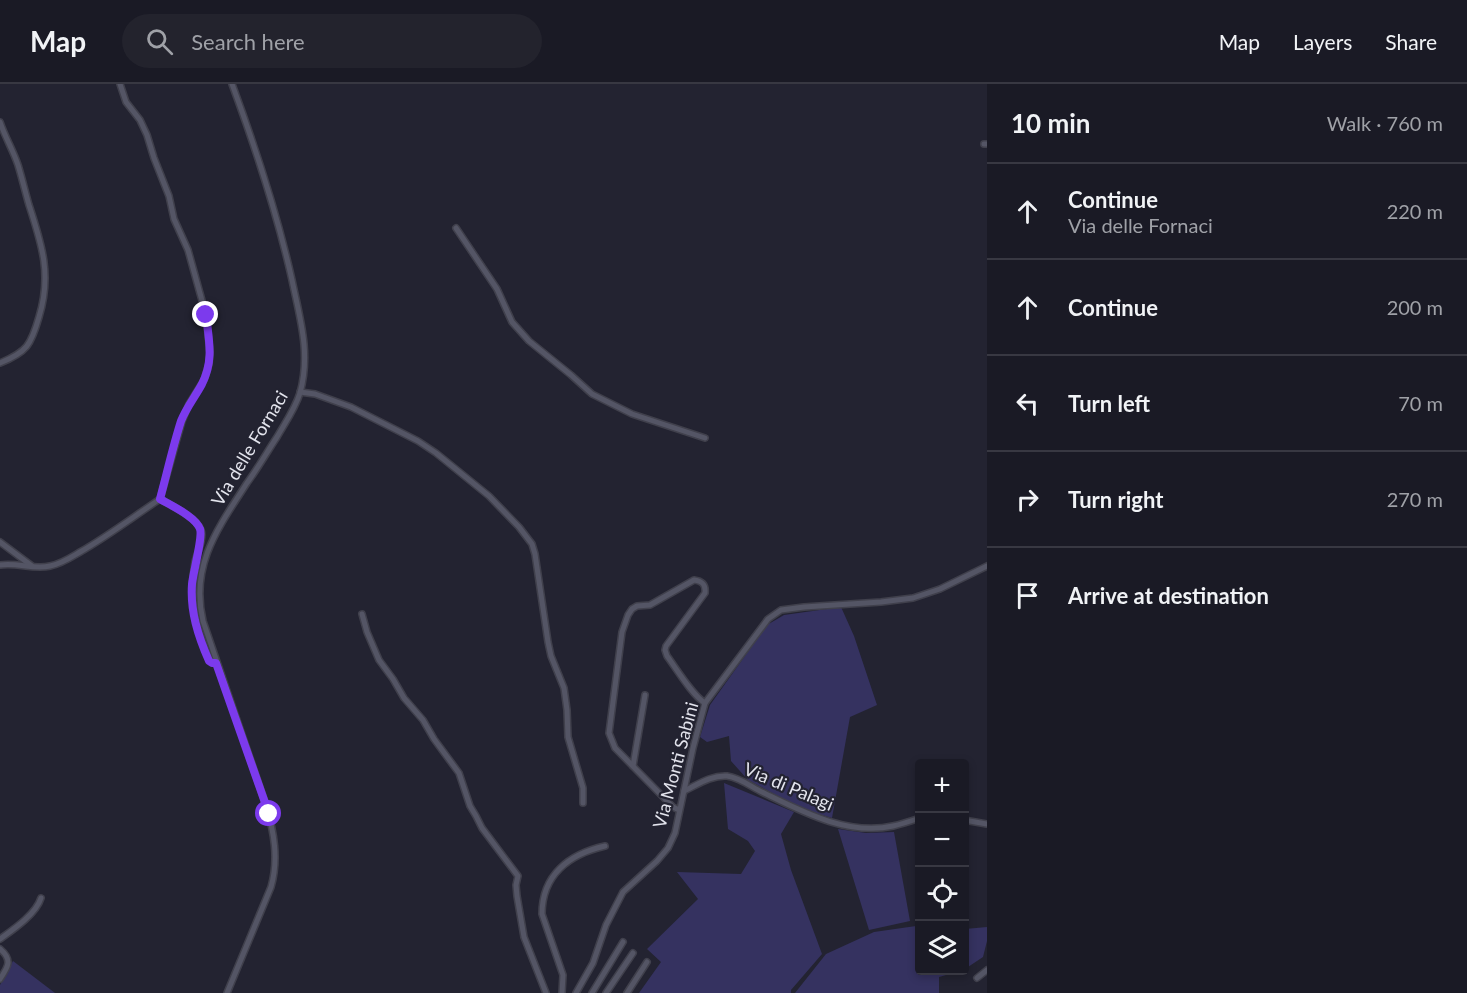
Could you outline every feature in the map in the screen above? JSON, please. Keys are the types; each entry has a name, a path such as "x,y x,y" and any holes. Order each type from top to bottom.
{"street":[{"path":"0,565 51,566 94,544 160,499 182,421 189,404 206,376 210,361 205,312 188,250 174,219 169,196 146,132 126,102 120,84"},
{"name":"Via delle Fornaci","path":"227,993 271,887 275,848 266,805 203,621 200,604 200,578 206,555 227,513 287,420 300,392 305,351 302,324 274,206 232,84"},
{"path":"0,122 18,164 44,257 46,277 42,308 30,342 18,355 0,363"},
{"path":"456,228 497,290 512,322 529,341 592,394 632,414 705,438"},
{"path":"300,392 351,406 418,441 489,496 530,540 535,555 551,656 564,688 568,736 584,789 583,803"},
{"path":"160,499 191,518 201,531 192,583 193,612 208,658 211,662 216,663"},
{"path":"0,542 34,567"},
{"name":"Via Monti Sabini","path":"577,991 593,963 606,926 623,892 668,848 675,832 705,703 765,622 777,612 804,607 889,602 913,598 940,589 987,566"},
{"path":"679,810 673,807 615,748 609,733 624,624 632,609 650,604 694,580 704,584 705,593 665,650 691,689 705,703"},
{"path":"363,614 363,622 379,660 459,773 470,806 518,876"},
{"path":"633,766 645,695"},
{"name":"Via di Palagi","path":"684,791 708,779 727,776 740,779 800,811 843,824 869,828 892,826 915,819"},
{"path":"969,821 987,824"},
{"path":"562,993 563,975 542,914 545,894 548,884 558,869 580,855 605,846"},
{"path":"524,869 518,876 516,885 524,937 546,993"},
{"path":"0,939 36,908 41,898"},
{"path":"582,982 593,992 623,942"},
{"path":"0,949 6,955 8,963 0,980"},
{"path":"606,993 633,953"},
{"path":"627,993 647,962"},
{"path":"977,978 987,970"},
{"path":"577,991 585,993"}],"shaded area":[{"path":"841,607 854,636 877,705 850,717 832,818 802,809 748,780 731,761 729,736 707,742 700,737 710,705 767,625 784,615"},
{"path":"724,783 794,812 781,834 791,870 822,954 791,990 791,993 639,993 661,962 647,949 698,899 677,872 741,874 755,851 748,841 728,829"},
{"path":"838,829 866,833 894,832 910,921 869,930"},
{"path":"915,926 915,975 946,975 939,977 939,993 795,993 826,954 874,932"},
{"path":"987,927 987,941 983,957 969,966 969,929"},
{"path":"13,961 55,993 0,993 0,985"}],"route":[{"path":"206,315 210,354 208,369 182,421 160,499 191,518 201,531 192,583 195,622 209,661 216,663 269,814"}]}
